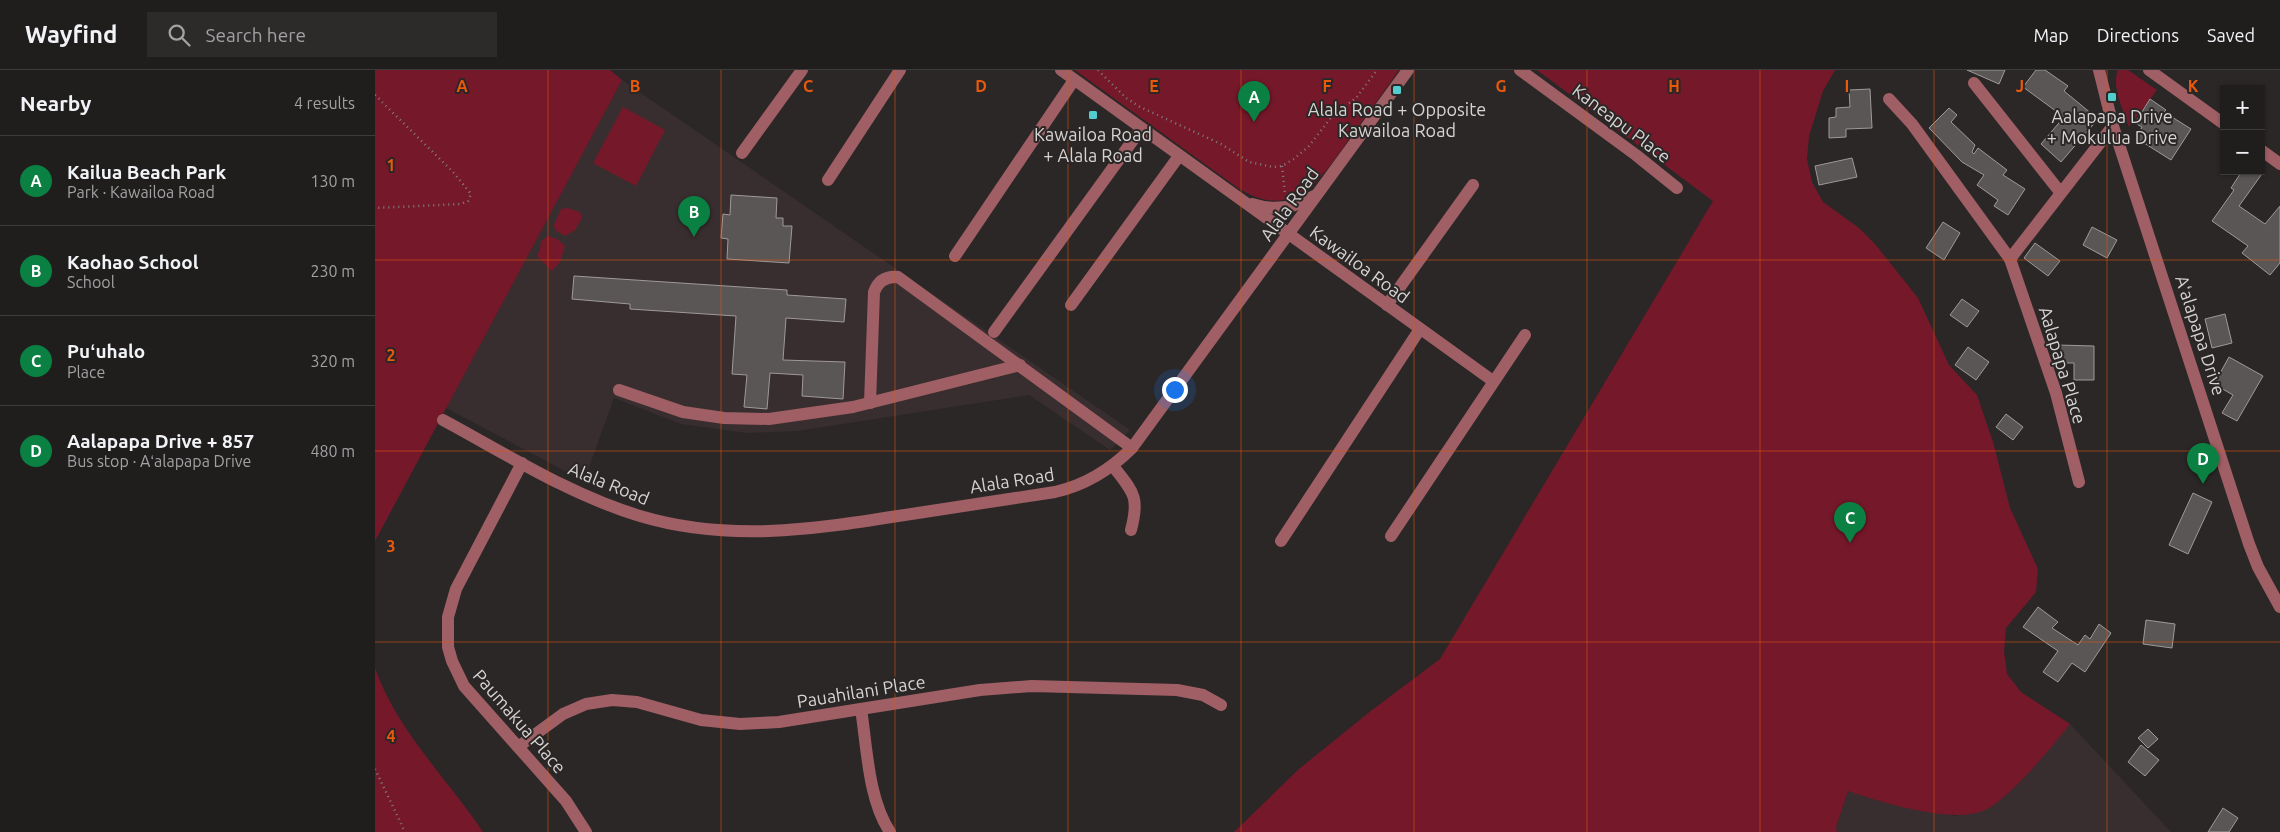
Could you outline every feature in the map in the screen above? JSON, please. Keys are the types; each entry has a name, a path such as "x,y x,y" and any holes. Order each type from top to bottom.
{"street":[{"path":"742,153 802,70"},
{"path":"828,180 900,70"},
{"name":"Kawailoa Road","path":"1061,70 1493,382"},
{"name":"Alala Road","path":"443,420 576,491 640,516 693,527 768,532 816,528 1055,492 1092,479 1113,466 1132,448 1408,70"},
{"name":"Kaneapu Place","path":"1520,70 1637,155 1677,188"},
{"name":"Aʻalapapa Drive","path":"2099,70 2113,126 2249,544 2258,567 2280,607"},
{"path":"2103,84 2107,70"},
{"path":"2149,70 2220,121"},
{"path":"955,256 1075,80"},
{"path":"1974,83 2061,192"},
{"name":"Aalapapa Place","path":"1889,99 1912,124 2010,259 2055,393 2079,482"},
{"path":"2010,259 2113,126"},
{"path":"994,332 1141,129"},
{"path":"2265,153 2280,164"},
{"path":"1071,305 1179,156"},
{"path":"1387,305 1473,185"},
{"path":"1244,201 1263,207 1287,207 1303,202 1321,189"},
{"path":"870,403 874,292 879,282 889,277 903,279 1132,448"},
{"path":"1281,541 1419,329"},
{"path":"1391,536 1525,335"},
{"path":"619,390 664,407 725,418 790,418 870,403 1020,365"},
{"name":"Paumakua Place","path":"523,463 456,589 451,603 447,632 452,661 464,686 566,801 586,832"},
{"path":"1113,466 1135,499 1136,510 1131,530"},
{"name":"Pauahilani Place","path":"519,747 563,714 599,701 637,702 681,716 740,724 779,722 980,690 1057,685 1177,690 1203,695 1221,705"},
{"path":"861,708 875,797 883,820 890,832"}],"path":[{"path":"1098,70 1126,98 1140,108 1221,144 1249,162 1257,165 1282,166 1294,159 1309,146 1333,115 1356,98 1377,70"},
{"path":"375,95 453,172 471,194 468,201 461,204 375,208"},
{"path":"1282,166 1287,207"},
{"path":"375,769 405,832"}],"shaded area":[{"path":"375,70 610,70 622,80 375,541"},
{"path":"1075,70 1399,70 1330,166 1318,179 1305,190 1291,198 1276,201 1258,198 1238,188"},
{"path":"1537,70 1835,70 1823,91 1809,136 1807,159 1812,182 1823,202 1859,228 1875,244 1918,298 1949,365 1977,395 1993,442 2010,508 2038,569 2036,592 2006,628 2004,651 2007,674 2021,692 2070,724 2018,784 1995,804 1985,810 1971,814 1955,815 1897,806 1848,791 1836,827 1837,832 1234,832 1299,769 1372,710 1440,659 1713,201"},
{"path":"2118,70 2128,70 2157,90 2129,127 2117,91 2116,77"},
{"path":"622,80 1130,430 1110,450 1029,395 797,431 747,433 681,424 614,398 584,481 446,408"},
{"path":"623,107 665,130 636,186 593,163"},
{"path":"567,208 580,212 582,218 575,230 565,236 555,230 554,225 561,209"},
{"path":"548,236 557,239 565,246 560,262 552,271 537,256 541,241"},
{"path":"375,668 384,691 409,733 483,832 375,832"},
{"path":"2070,724 2171,832 1837,832 1836,827 1848,791 1901,806 1956,816 2007,794"}],"building":[{"path":"1967,70 2005,70 1999,84"},
{"path":"2036,70 2045,70 2068,86 2064,91 2098,119 2061,162 2041,144 2064,117 2023,87"},
{"path":"1870,89 1872,128 1846,129 1846,137 1829,138 1829,118 1836,117 1836,108 1850,107 1849,90"},
{"path":"2150,99 2166,110 2164,112 2191,129 2171,160 2136,138 2142,127 2135,123"},
{"path":"1949,108 1957,115 1951,122 1975,145 1972,152 1974,154 1978,148 2007,170 2003,175 2025,189 2008,215 1994,206 1998,200 1977,185 1984,175 1962,162 1929,128"},
{"path":"1852,158 1857,177 1819,185 1815,166"},
{"path":"2239,175 2261,175 2239,206 2265,224 2280,206 2280,263 2270,275 2242,253 2248,246 2212,221 2234,190 2231,188"},
{"path":"731,195 777,198 776,218 783,218 783,226 792,226 789,263 727,259 728,239 721,238 723,214 730,215"},
{"path":"1943,222 1960,233 1944,260 1926,248"},
{"path":"2092,227 2117,240 2107,258 2083,245"},
{"path":"2035,243 2060,261 2048,276 2024,258"},
{"path":"574,276 787,290 787,295 846,299 844,322 786,318 783,360 845,362 843,399 802,396 803,375 770,373 767,409 744,407 747,375 732,374 736,316 630,309 630,304 572,299"},
{"path":"1962,299 1979,311 1967,327 1950,315"},
{"path":"2225,314 2232,343 2212,348 2205,319"},
{"path":"2058,345 2094,346 2094,380 2074,380 2074,363 2058,363"},
{"path":"1968,347 1989,362 1976,380 1955,365"},
{"path":"2229,357 2263,376 2237,421 2222,413 2233,395 2214,384"},
{"path":"2006,414 2023,427 2013,440 1996,427"},
{"path":"2193,493 2212,502 2188,554 2169,545"},
{"path":"2038,607 2058,622 2052,628 2078,645 2085,635 2090,639 2099,624 2111,633 2085,672 2072,663 2058,682 2043,672 2058,651 2023,627"},
{"path":"2146,620 2175,624 2172,648 2143,644"},
{"path":"2148,729 2158,739 2148,748 2138,738"},
{"path":"2141,745 2159,760 2145,776 2128,762"},
{"path":"2223,808 2238,818 2229,832 2208,832"}],"place":[{"name":"Alala Road + Opposite Kawailoa Road","path":"1397,90"},
{"name":"Aalapapa Drive + Mokulua Drive","path":"2112,97"},
{"name":"Kawailoa Road + Alala Road","path":"1093,115"},
{"name":"Kailua Beach Park","path":"1254,122"},
{"name":"Kaohao School","path":"694,237"},
{"name":"Aalapapa Drive + 857","path":"2203,484"},
{"name":"Puʻuhalo","path":"1850,543"}]}
